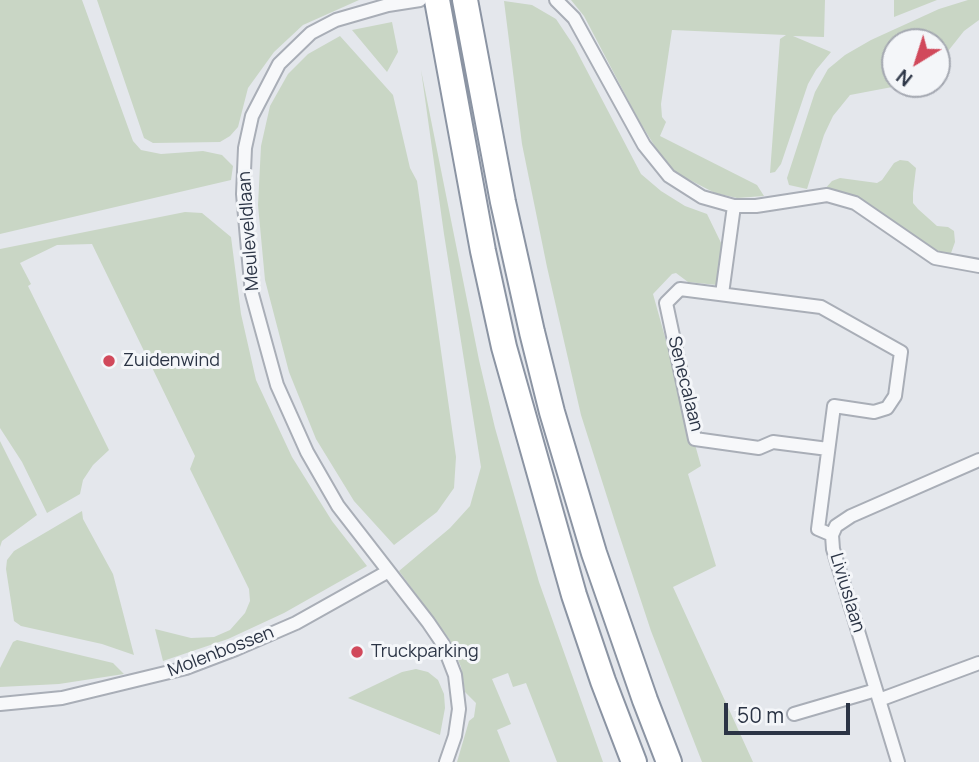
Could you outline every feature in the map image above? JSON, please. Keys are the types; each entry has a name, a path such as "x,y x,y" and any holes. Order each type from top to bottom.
{"highway":[{"path":"438,0 483,251 504,347 574,595 634,762"},
{"path":"465,0 503,202 552,412 594,553 669,762"}],"street":[{"name":"Meuleveldlaan","path":"420,0 388,5 335,20 311,33 279,64 252,116 245,148 243,194 252,294 277,385 307,452 338,506 443,644 455,675 459,709 455,736 446,762"},
{"path":"556,0 574,18 644,145 669,176 702,197 734,206 755,206 827,195 855,203 934,258 979,266"},
{"path":"722,294 734,206"},
{"name":"Senecalaan","path":"828,449 773,442 759,448 695,439 666,303 680,289 821,307 901,352 895,396 887,408 874,412 834,406 818,529 832,535"},
{"name":"Liviuslaan","path":"898,762 833,549 832,535 836,526 851,516 979,460"},
{"name":"Molenbossen","path":"0,704 62,698 186,668 296,623 387,572"},
{"path":"794,714 878,695 979,663"}],"green space":[{"path":"0,0 82,0 133,141 141,150 161,154 203,151 222,155 233,166 231,180 0,234"},
{"path":"97,0 359,0 303,25 274,52 248,88 238,127 230,136 220,142 153,143 144,138"},
{"path":"571,0 825,0 824,37 793,36 831,52 808,84 781,164 775,172 770,173 780,39 786,35 672,30 661,104 662,117 666,122 660,136 757,185 764,196 737,198 715,193 678,174 662,158 638,119 584,16"},
{"path":"894,0 937,0 894,17"},
{"path":"968,0 979,0 979,20 964,31 951,47 951,28 897,28 939,9"},
{"path":"504,1 532,5 556,19 574,46 641,174 685,206 707,214 724,249 721,279 717,285 688,282 676,273 653,294 701,466 688,474 716,566 673,587 753,762 702,762 651,631 616,525 581,415 547,267 522,144"},
{"path":"392,22 398,52 387,72 352,30"},
{"path":"881,35 881,89 850,95 833,116 824,135 807,189 789,185 787,178 815,92 828,69 845,55"},
{"path":"340,36 393,95 410,168 417,181 456,457 454,488 437,512 394,545 354,501 316,439 289,372 265,280 258,205 261,146 270,106 288,74 308,54"},
{"path":"421,70 495,428 539,582 603,762 557,762 526,683 513,687 508,673 492,679 511,724 497,730 510,762 457,762 469,721 474,717 476,703 465,692 461,667 450,640 399,571 450,528 470,506 481,467"},
{"path":"900,160 908,161 916,168 913,203 937,226 948,227 954,231 955,242 950,256 932,248 872,209 823,191 832,181 840,178 877,183 894,163"},
{"path":"185,212 202,213 231,237 241,314 256,380 292,457 332,521 367,566 284,613 228,639 163,661 155,629 191,638 214,637 230,630 245,613 250,601 249,589 190,469 195,456 92,244 57,245 20,263 31,284 28,286 109,450 93,465 83,480 80,494 47,513 22,462 0,428 0,249"},
{"path":"0,441 37,515 2,541 0,547"},
{"path":"82,511 83,519 113,574 134,655 102,644 21,626 14,621 7,560 14,551"},
{"path":"17,640 113,663 124,674 59,684 0,687 0,668 13,642"},
{"path":"416,669 428,672 438,680 444,694 445,708 440,735 348,698 402,672"}],"place":[{"name":"Zuidenwind","path":"109,361"},
{"name":"Truckparking","path":"357,652"}]}
